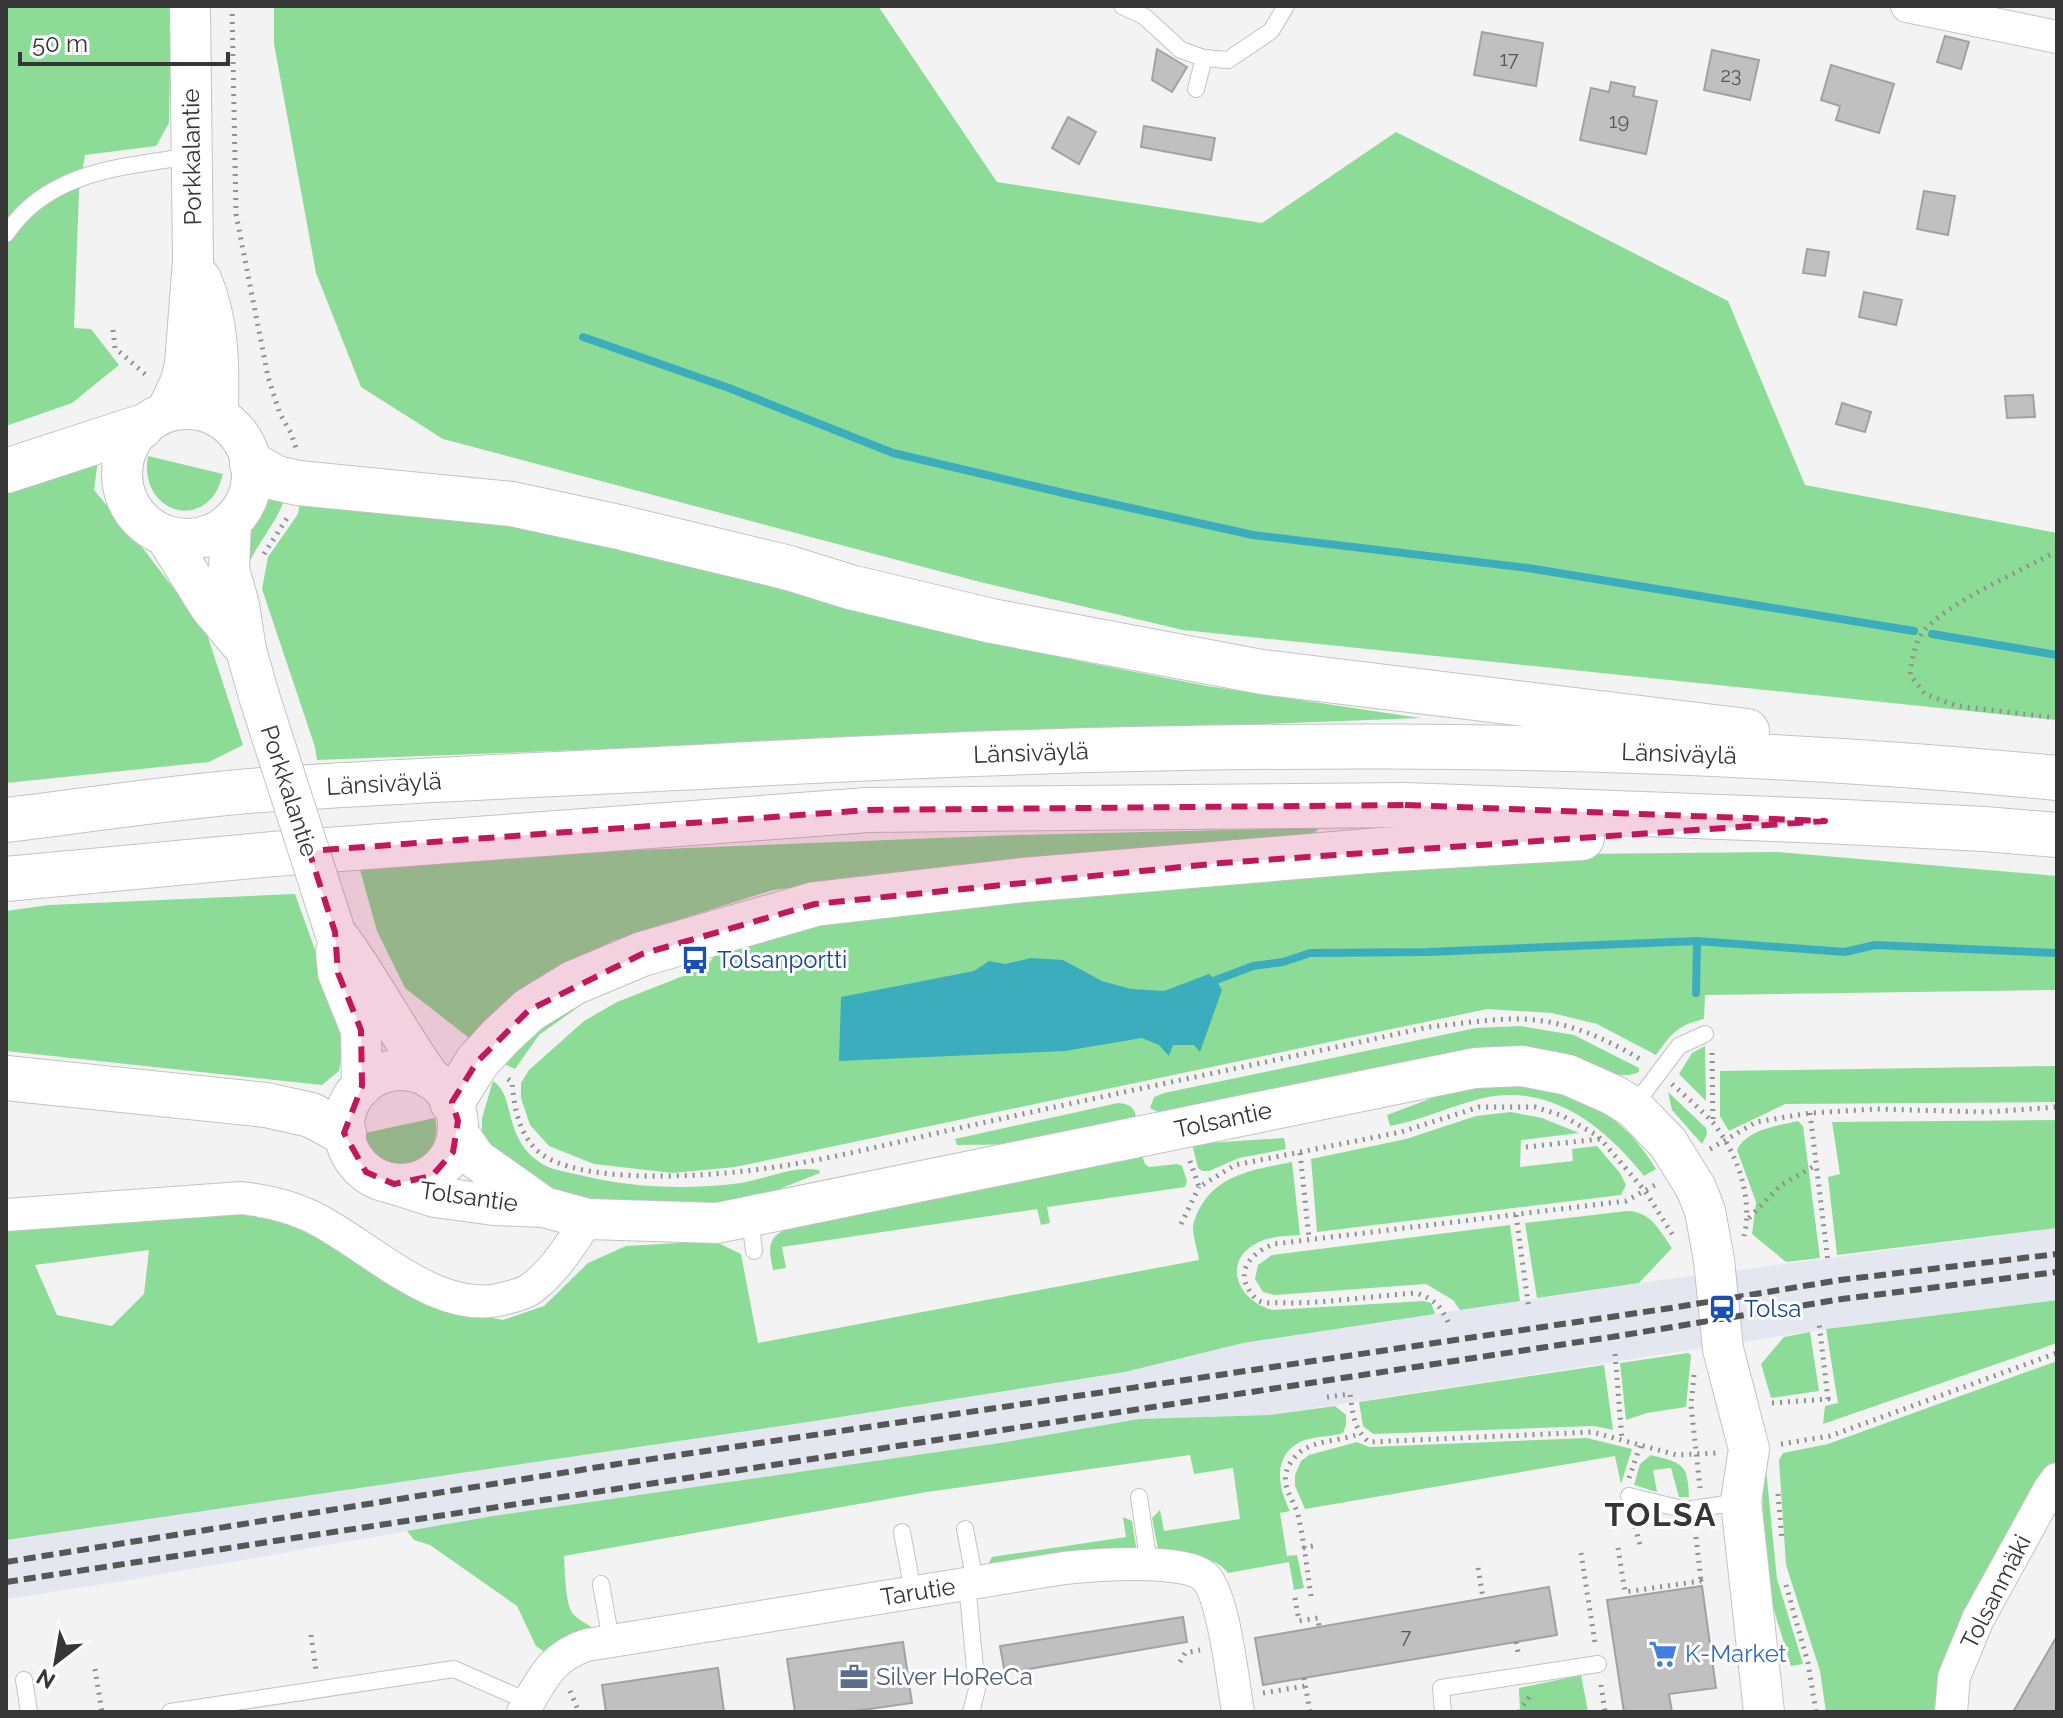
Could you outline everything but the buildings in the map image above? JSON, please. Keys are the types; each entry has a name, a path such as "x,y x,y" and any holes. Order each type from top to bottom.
{"highway":[{"path":"6,471 154,419"},
{"path":"252,464 276,478 298,483 512,504 774,564 850,587 992,621 1262,672 1735,729 1942,767"},
{"name":"Länsiväylä","path":"6,820 257,791 950,755 1282,746 1734,755 1942,767 2057,778"},
{"path":"6,879 273,854 868,810 1405,805 1825,821 2057,835"},
{"path":"447,1105 477,1062 529,1010 573,983 642,954 815,904 1190,865 1825,821"},
{"path":"6,1078 266,1105 311,1115 344,1133"}],"street":[{"name":"Porkkalantie","path":"154,419 181,381 185,364 193,261 190,6"},
{"path":"1907,6 2057,37"},
{"name":"Porkkalantie","path":"193,261 206,290 216,332 218,416"},
{"path":"201,410 218,416 240,437 252,464 251,485 244,505 231,522 211,535 188,539 165,535 146,524 131,508 123,487 122,466 128,444 154,419 201,410"},
{"name":"Porkkalantie","path":"231,522 229,569 246,650 335,932 338,973 361,1030 362,1086"},
{"name":"Porkkalantie","path":"165,535 210,607 246,650"},
{"name":"Porkkalantie","path":"335,932 362,967 447,1105"},
{"name":"Tolsantie","path":"394,1184 448,1199 544,1207 588,1219 717,1223 752,1234 1475,1068 1522,1066 1568,1075 1633,1107 1668,1143 1696,1188 1705,1211 1714,1260 1709,1358 1749,1449 1741,1501 1764,1712"},
{"path":"393,1071 413,1072 447,1105 453,1152 432,1176 414,1183 394,1184 366,1172 353,1158 344,1133 346,1113 354,1095 379,1075 393,1071"},
{"name":"Tolsantie","path":"447,1105 476,1159 544,1207"},
{"path":"6,1215 242,1198 274,1202 309,1215 428,1288 462,1300 492,1302 527,1292 556,1266 588,1219"},
{"name":"Tolsanmäki","path":"1951,1712 1954,1677 1978,1619 2057,1479"},
{"name":"Tarutie","path":"526,1707 549,1667 570,1650 1064,1568 1125,1562 1203,1574 1213,1587 1248,1703"}],"lane":[{"path":"1122,6 1145,17 1181,50 1204,58 1228,60 1271,31 1286,6"},
{"path":"1196,89 1204,58"},
{"path":"6,234 37,199 63,184 115,168 191,156"},
{"path":"1633,1107 1679,1046 1708,1041"},
{"path":"1629,1496 1686,1510 1741,1501"},
{"path":"1139,1497 1149,1565"},
{"path":"965,1529 977,1689 971,1712"},
{"path":"902,1532 913,1592"},
{"path":"601,1584 611,1641"},
{"path":"1443,1712 1441,1688 1598,1664"},
{"path":"170,1712 245,1706 319,1689 454,1669 526,1707"},
{"path":"24,1680 29,1712"}],"path":[{"path":"232,6 236,214 268,377 299,458 297,502 260,562"},
{"path":"113,330 115,348 146,375"},
{"path":"2057,551 1942,613 1922,633 1913,652 1910,675 1925,694 1957,706 2057,718"},
{"path":"477,1062 512,1082 514,1109 526,1135 540,1153 568,1165 611,1174 663,1177 738,1172 845,1154 1429,1027 1512,1018 1574,1027 1623,1049 1659,1071 1713,1124 1723,1140 1756,1122 1810,1113 1876,1109 1987,1112 2057,1107"},
{"path":"1708,1041 1713,1124"},
{"path":"1181,1224 1199,1187 1235,1165 1401,1132 1479,1107 1511,1105 1535,1107 1563,1116 1601,1139 1645,1191 1676,1239"},
{"path":"1810,1113 1828,1262"},
{"path":"1526,1147 1601,1139"},
{"path":"1300,1153 1309,1238"},
{"path":"1180,1154 1189,1158 1199,1187"},
{"path":"1748,1219 1781,1185 1816,1165"},
{"path":"1448,1322 1441,1307 1430,1297 1416,1293 1308,1303 1264,1302 1254,1298 1244,1282 1245,1269 1249,1260 1261,1249 1274,1244 1626,1201 1645,1191"},
{"path":"1516,1215 1529,1310"},
{"path":"1767,1403 1828,1399 1819,1323"},
{"path":"1774,1446 1830,1436 2057,1353"},
{"path":"1615,1354 1622,1440"},
{"path":"1702,1507 1691,1405 1709,1358"},
{"path":"1327,1397 1350,1394 1355,1425 1359,1434 1369,1442 1592,1432 1677,1455 1695,1455"},
{"path":"1311,1596 1297,1511 1286,1490 1286,1475 1290,1462 1301,1451 1359,1434"},
{"path":"1618,1548 1625,1592 1702,1583 1696,1537"},
{"path":"1303,1548 1318,1545"},
{"path":"1581,1553 1605,1712"},
{"path":"1478,1568 1483,1598"},
{"path":"1295,1598 1299,1621 1318,1618 1319,1626"},
{"path":"311,1635 319,1689"},
{"path":"1180,1662 1185,1653 1205,1649"},
{"path":"95,1669 102,1712"},
{"path":"1304,1678 1310,1712"},
{"path":"560,1691 566,1684"},
{"path":"1248,1703 1305,1686"}],"highlighted area":[{"path":"1405,805 1825,821 1221,863 815,904 642,954 529,1010 477,1062 452,1102 458,1121 453,1152 432,1176 394,1184 366,1172 344,1133 362,1086 361,1030 338,973 335,932 309,851 868,810"}],"shaded area":[{"path":"2057,1228 2057,1300 1826,1329 1270,1415 1139,1419 1000,1443 499,1515 6,1599 6,1539 821,1420 1125,1372 1243,1343 1639,1283"}],"green space":[{"path":"6,6 171,6 169,123 156,146 85,155 79,191 74,328 91,329 119,365 72,403 6,426"},
{"path":"274,6 878,6 997,182 1262,223 1396,132 1728,301 1805,485 2057,533 2057,720 1183,630 980,582 443,439 361,387 316,273 274,44"},
{"path":"148,456 223,474 216,492 206,503 182,510 170,507 151,488 147,473"},
{"path":"98,460 94,490 206,631 243,745 209,762 6,783 6,489"},
{"path":"261,489 286,494 249,563 236,537 255,506"},
{"path":"301,497 528,528 723,574 881,617 1079,661 1207,686 1420,718 317,760 262,589 268,557 298,514"},
{"path":"1319,828 1307,841 1003,860 773,890 612,941 506,1003 473,1041 405,988 377,931 360,870 612,851 1014,835"},
{"path":"1778,852 2057,876 2057,990 1705,995 1704,1019 1676,1031 1656,1055 1597,1024 1552,1013 1487,1009 735,1167 673,1173 594,1164 549,1146 530,1125 521,1098 521,1083 529,1070 584,1021 617,1002 706,967 718,951 823,919 1486,855"},
{"path":"295,894 338,1014 344,1044 339,1071 322,1085 6,1051 6,911 49,905"},
{"path":"580,996 584,1003 539,1035 515,1069 502,1063 529,1026"},
{"path":"1520,1026 1574,1035 1639,1068 1639,1072 1620,1075 1567,1054 1522,1047 1160,1113 1150,1108 1154,1097 1164,1093 1476,1028"},
{"path":"1705,1046 1706,1101 1679,1074 1692,1053"},
{"path":"2057,1066 2057,1102 1785,1104 1729,1131 1720,1116 1720,1071"},
{"path":"493,1081 505,1097 522,1145 546,1166 557,1170 637,1185 678,1187 741,1183 800,1169 819,1170 820,1173 751,1200 676,1209 578,1198 520,1179 482,1145 482,1118"},
{"path":"1514,1081 1559,1092 1596,1108 1628,1132 1656,1169 1644,1176 1592,1124 1551,1102 1528,1096 1504,1095 1479,1099 1390,1126 1387,1115 1461,1087"},
{"path":"1668,1092 1706,1128 1707,1134 1702,1144 1672,1110"},
{"path":"1118,1103 1132,1108 1136,1116 1134,1122 1033,1144 957,1145 955,1139"},
{"path":"1511,1112 1542,1118 1579,1133 1521,1140 1520,1167 1573,1161 1572,1149 1597,1146 1626,1185 1621,1195 1317,1232 1311,1159 1406,1139 1476,1116"},
{"path":"435,1118 436,1132 427,1155 408,1167 397,1168 385,1164 371,1154 360,1134"},
{"path":"2057,1120 2057,1228 1837,1255 1828,1177 1840,1174 1832,1122"},
{"path":"1798,1121 1803,1126 1820,1258 1786,1262 1752,1234 1756,1202 1737,1150 1755,1133"},
{"path":"1284,1138 1286,1149 1239,1158 1209,1171 1198,1168 1192,1144"},
{"path":"1141,1153 1149,1167 1182,1166 1187,1181 1185,1187 1047,1207 1050,1223 1041,1225 1037,1209 782,1247 786,1268 773,1270 771,1243 778,1234 792,1226"},
{"path":"1292,1162 1300,1235 1257,1243 1239,1260 1238,1281 1251,1299 1273,1310 1424,1301 1431,1303 1435,1314 1243,1343 1125,1372 6,1540 6,1225 233,1208 275,1218 321,1239 434,1307 503,1320 544,1306 588,1263 626,1246 714,1241 741,1254 758,1343 1199,1260 1193,1225 1200,1207 1211,1193 1231,1178","holes":["149,1250 144,1294 112,1326 57,1315 35,1265"]},
{"path":"1627,1211 1649,1218 1672,1248 1639,1283 1537,1298 1525,1223"},
{"path":"1510,1225 1520,1301 1460,1310 1453,1300 1426,1284 1275,1295 1263,1292 1255,1279 1258,1265 1272,1255"},
{"path":"2057,1300 2057,1343 1823,1424 1825,1406 1838,1403 1826,1329"},
{"path":"1810,1332 1819,1391 1771,1398 1761,1364 1784,1337"},
{"path":"1691,1355 1686,1407 1626,1420 1620,1363"},
{"path":"2057,1361 2057,1464 1945,1712 1826,1712 1820,1671 1786,1565 1779,1460 1783,1453 1828,1444"},
{"path":"1604,1365 1613,1430 1594,1426 1373,1434 1363,1426 1359,1402"},
{"path":"1335,1406 1346,1415 1343,1433 1294,1445 1282,1461 1280,1481 1290,1511 1280,1513 1287,1556 1297,1555 1304,1588 1294,1590 1289,1562 1228,1573 1206,1559 1159,1554 1152,1518 1160,1510 1164,1531 1240,1519 1233,1468 1194,1474 1190,1455 927,1492 564,1556 571,1611 595,1631 546,1653 536,1646 517,1606 430,1545 414,1540 407,1531 1000,1443 1139,1419 1270,1415"},
{"path":"1587,1438 1632,1449 1621,1484 1615,1456 1305,1509 1295,1486 1295,1475 1301,1461 1309,1455 1357,1442 1369,1447"},
{"path":"1651,1455 1682,1467 1689,1497 1679,1497 1671,1468 1653,1470 1657,1492 1634,1485 1640,1464"},
{"path":"1761,1459 1765,1459 1777,1579 1803,1664 1791,1666 1766,1584"},
{"path":"1123,1517 1132,1521 1137,1553 988,1565 992,1557 1126,1537"},
{"path":"1581,1675 1588,1712 1520,1712 1519,1688"}],"water":[{"path":"1031,958 1063,960 1102,981 1131,989 1164,991 1209,974 1222,990 1200,1052 1194,1045 1173,1045 1169,1056 1159,1045 1142,1038 1065,1051 839,1061 841,997 974,971 989,961 1005,964"}],"waterway":[{"path":"583,337 729,388 893,453 1253,535 1528,568 1914,631"},
{"path":"1932,634 2057,655"},
{"path":"1216,980 1253,966 1283,962 1310,953 1428,952 1697,941 1845,952 1875,945 2057,953"},
{"path":"1696,993 1697,941"}],"railway":[{"path":"6,1562 618,1464 1671,1308 1840,1280 2057,1254"},
{"path":"6,1582 1618,1336 1842,1299 2057,1272"}],"place":[{"name":"Tolsanportti","path":"695,960"},
{"name":"Tolsa","path":"1722,1309"},
{"name":"K-Market","path":"1663,1654"},
{"name":"Silver HoReCa","path":"854,1677"}],"district":[{"name":"TOLSA","path":"1661,1515"}]}
